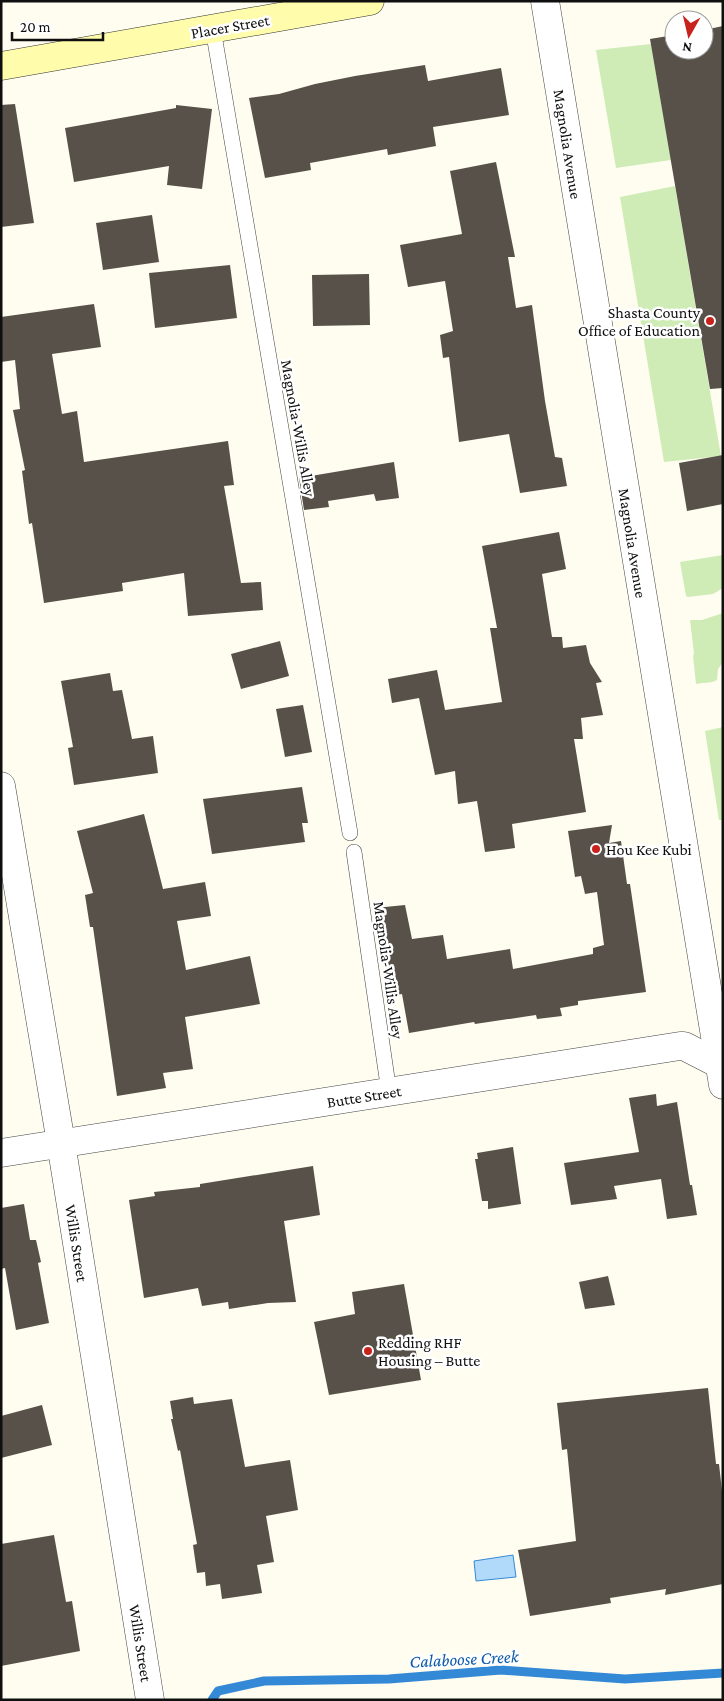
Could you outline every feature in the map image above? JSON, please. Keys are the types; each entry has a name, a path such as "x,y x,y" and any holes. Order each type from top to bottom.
{"main road":[{"name":"Placer Street","path":"1,66 370,1"}],"street":[{"name":"Magnolia Avenue","path":"545,1 722,1072"},
{"name":"Willis Street","path":"1,786 61,1143 150,1700"},
{"name":"Butte Street","path":"1,1153 680,1046 684,1046 722,1072"}],"lane":[{"name":"Magnolia-Willis Alley","path":"213,29 350,832"},
{"name":"Magnolia-Willis Alley","path":"354,852 389,1092"}],"green space":[{"path":"651,44 671,160 616,168 596,50"},
{"path":"675,186 721,456 664,462 620,197"},
{"path":"723,555 723,588 713,594 686,596 680,562"},
{"path":"723,613 723,662 718,669 717,680 696,684 690,620 702,620"},
{"path":"723,727 723,820 719,820 705,731"}],"water":[{"path":"513,1555 516,1577 476,1581 474,1561"}],"building":[{"name":"Shasta County Office of Education","path":"723,26 723,388 710,389 650,39 664,37 664,60 714,60 714,28"},
{"path":"425,65 428,81 501,68 509,115 433,127 436,146 388,155 387,149 310,163 311,170 265,178 249,98 279,94 355,76"},
{"path":"15,104 34,223 1,227 1,105"},
{"path":"176,105 212,109 202,189 167,185 169,166 74,182 65,128 176,108"},
{"path":"496,162 515,257 508,257 516,308 532,305 545,401 555,457 562,458 567,486 520,493 509,434 459,442 449,357 443,358 440,335 453,331 445,281 408,287 400,245 462,234 450,171"},
{"path":"152,215 159,262 103,270 96,223"},
{"path":"230,265 237,318 155,328 149,273"},
{"path":"369,274 370,325 313,326 312,275"},
{"path":"94,304 101,347 52,354 62,414 77,411 84,462 228,441 234,485 224,486 241,583 261,582 263,610 188,616 184,573 122,583 123,591 44,603 32,523 29,524 22,471 25,470 13,410 20,409 15,360 1,362 1,317"},
{"path":"723,455 723,504 687,511 679,463"},
{"path":"394,462 399,498 376,501 374,494 328,501 329,507 304,510 299,478"},
{"path":"559,532 566,569 542,574 552,637 562,637 563,648 586,645 590,663 602,682 596,683 603,715 581,718 583,739 574,739 586,812 512,824 515,848 485,852 477,801 458,804 455,771 435,775 419,698 392,703 388,679 437,670 445,710 502,702 490,628 497,628 482,546"},
{"path":"280,641 289,676 241,689 231,654"},
{"path":"110,673 113,691 122,690 132,739 153,736 158,773 74,785 68,748 73,747 61,681"},
{"path":"303,705 312,752 285,757 276,709"},
{"path":"302,787 308,823 302,823 305,842 212,854 203,799"},
{"path":"144,814 163,889 205,882 211,916 177,921 186,970 250,956 260,1004 185,1017 193,1069 163,1073 166,1088 117,1096 93,927 90,927 85,895 93,893 77,831"},
{"path":"612,825 609,843 621,841 627,884 630,884 646,992 578,1001 578,1005 560,1008 562,1016 537,1019 536,1015 475,1024 474,1022 409,1033 402,994 391,996 375,908 405,905 412,939 443,935 447,959 510,949 513,969 593,954 593,948 604,945 597,892 585,894 581,876 575,877 568,831"},
{"path":"656,1094 657,1106 677,1102 690,1185 692,1185 697,1215 667,1219 661,1179 614,1186 617,1199 571,1205 564,1163 639,1152 629,1098"},
{"path":"513,1147 521,1204 488,1209 488,1201 482,1201 475,1159 478,1159 477,1153"},
{"path":"313,1166 320,1215 284,1221 296,1302 268,1303 229,1309 228,1302 202,1306 198,1288 144,1298 129,1200 155,1196 154,1192 200,1187 200,1184"},
{"path":"24,1204 30,1240 36,1240 41,1262 38,1263 49,1323 16,1330 5,1268 1,1269 1,1208"},
{"path":"608,1276 615,1305 585,1309 579,1282"},
{"name":"Redding RHF Housing – Butte","path":"404,1284 421,1380 329,1395 314,1322 355,1314 352,1292"},
{"path":"708,1388 716,1464 719,1464 723,1500 723,1584 665,1595 666,1589 610,1598 611,1603 530,1616 518,1550 576,1541 567,1449 562,1450 557,1403"},
{"path":"193,1397 194,1404 232,1399 245,1467 290,1460 298,1510 266,1516 274,1562 257,1565 262,1593 222,1599 220,1584 206,1586 205,1572 197,1573 193,1545 197,1544 180,1450 178,1451 171,1419 173,1419 170,1401"},
{"path":"42,1405 52,1445 1,1458 1,1416"},
{"path":"54,1535 66,1602 72,1601 80,1651 1,1666 1,1544"}],"waterway":[{"name":"Calaboose Creek","path":"212,1700 218,1691 264,1681 389,1679 501,1670 625,1679 723,1673"}],"place":[{"name":"Shasta County Office of Education","path":"710,321"},
{"name":"Hou Kee Kubi","path":"596,849"},
{"name":"Redding RHF Housing – Butte","path":"368,1351"}]}
